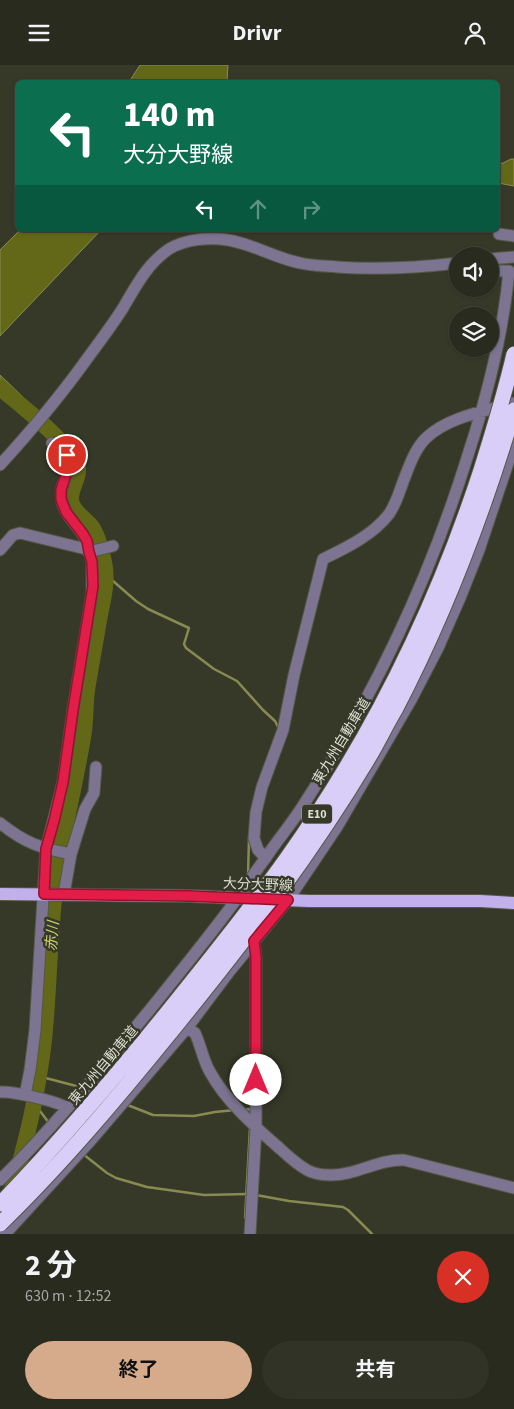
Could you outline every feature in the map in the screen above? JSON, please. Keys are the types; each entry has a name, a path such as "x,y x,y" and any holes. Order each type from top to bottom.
{"highway":[{"name":"東九州自動車道","path":"0,1204 86,1110 214,956 288,857 354,753 395,681 421,627 449,559 471,502 491,440 514,354"},
{"name":"E10","path":"0,1225 92,1126 191,1007 261,917 345,796 370,755 410,681 438,622 484,507 514,410"}],"main road":[{"name":"大分大野線","path":"0,893 514,903"}],"street":[{"path":"499,234 514,236"},
{"path":"0,465 34,427 84,363 122,309 145,271 170,249 186,242 215,239 229,240 282,259 302,263 379,269 449,264"},
{"path":"499,258 514,257"},
{"path":"444,265 449,266"},
{"path":"0,1180 47,1132 178,976 237,898 302,807 375,683 423,581 458,487 481,412 494,364 506,298 509,271 499,271"},
{"path":"266,857 258,849 254,839 256,812 262,787 283,730 294,675 322,559 363,537 385,518 394,504 414,454 425,439 449,422 514,403"},
{"path":"25,1095 36,1030 36,999 46,849 63,782 92,593 92,562 86,539 68,515 62,503 61,490 69,469 69,460 65,451 52,443"},
{"path":"5,1234 92,1139 186,1028 288,900 333,834 411,700 438,648 476,559 514,445"},
{"path":"0,550 13,535 18,533 86,549 89,552"},
{"path":"89,552 113,546"},
{"path":"64,894 71,854 85,809 94,793 96,767"},
{"path":"0,823 19,837 46,849 71,854"},
{"path":"250,1234 256,1128 256,957 254,941"},
{"path":"186,1028 195,1033 204,1059 216,1081 234,1103 256,1128 301,1166 319,1174 330,1175 344,1174 390,1161 404,1160 514,1188"},
{"path":"0,1092 25,1095 58,1103 67,1108"}],"shaded area":[{"path":"140,65 228,65 227,80 130,80"},
{"path":"514,159 514,186 500,183 500,164"},
{"path":"18,232 99,232 0,336 0,250"},
{"path":"0,375 26,400 20,407 0,391"}],"waterway":[{"name":"赤川","path":"0,388 57,437 75,459 78,472 71,495 72,504 76,511 92,527 99,542 105,568 104,592 87,690 84,731 55,888 46,1019 38,1080 31,1119 10,1196"},
{"path":"105,574 148,609 189,628 184,644 186,648 214,669 237,681 275,721 278,727"},
{"path":"248,875 249,838"},
{"path":"38,1076 80,1087"},
{"path":"34,1103 49,1123"},
{"path":"125,1104 153,1115 194,1116 235,1110"},
{"path":"243,1110 249,1109 252,1114"},
{"path":"245,1218 250,1128"},
{"path":"83,1154 116,1178 147,1187 204,1195 248,1194"},
{"path":"256,1195 343,1207 372,1234"}],"route":[{"path":"67,455 69,469 61,490 61,499 66,512 87,541 92,562 93,586 63,782 46,849 44,894 190,896 288,900 254,941 256,957 256,1080"}]}
